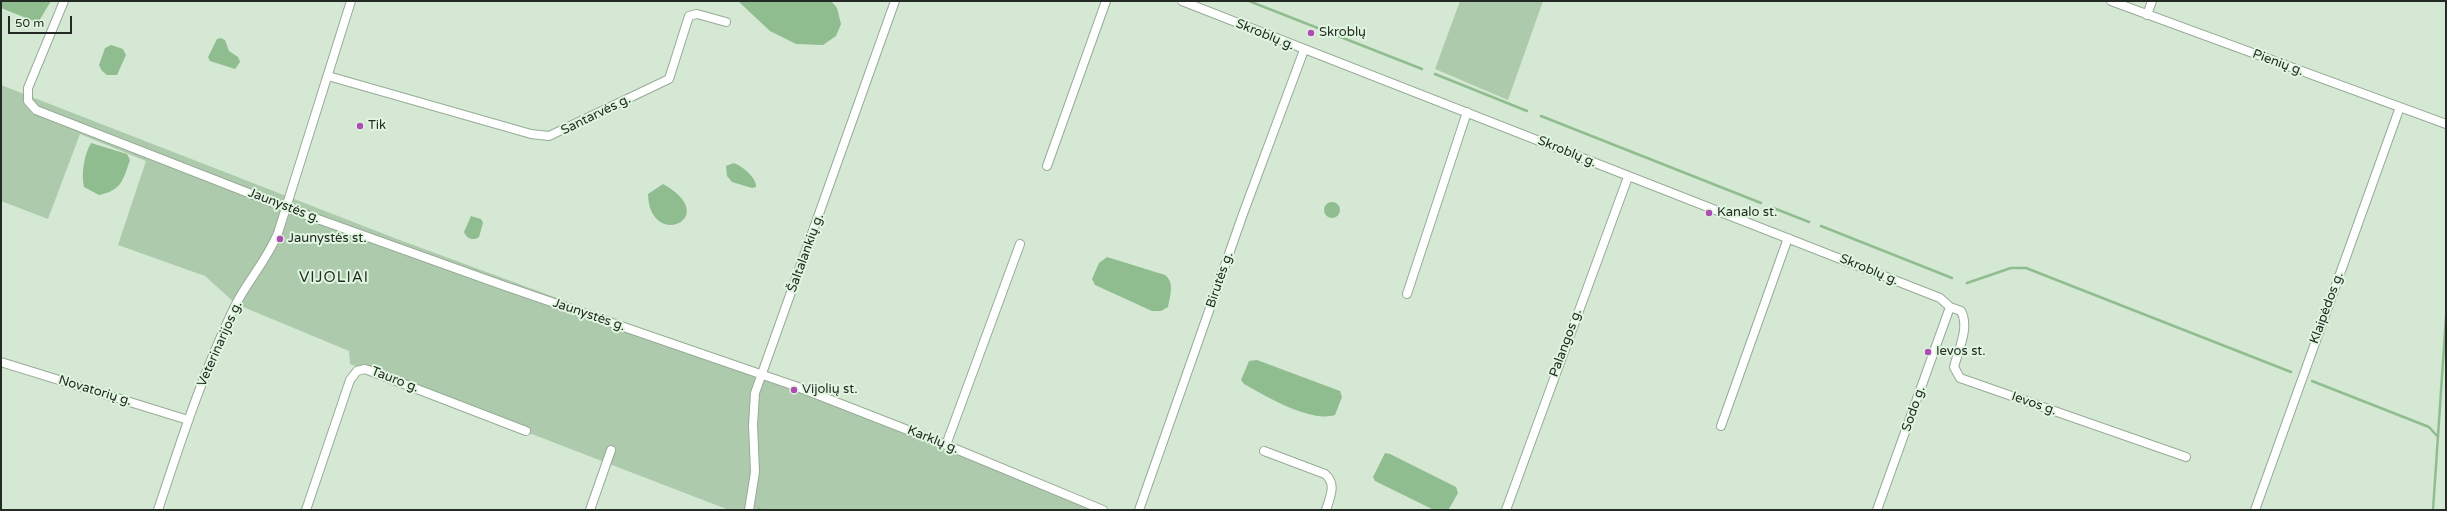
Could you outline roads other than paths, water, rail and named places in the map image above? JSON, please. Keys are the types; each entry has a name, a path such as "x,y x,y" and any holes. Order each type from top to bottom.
{"street":[{"name":"Jaunystės g.","path":"64,1 28,88 26,96 31,106 287,208 502,285 761,374"},
{"name":"Veterinarijos g.","path":"158,510 188,420 212,358 236,304 270,252 287,208 351,1"},
{"name":"Šaltalankių g.","path":"749,510 755,472 753,425 755,393 895,1"},
{"path":"1047,166 1106,1"},
{"name":"Skroblų g.","path":"1182,1 1940,298 1950,307"},
{"name":"Pienių g.","path":"2111,1 2446,124"},
{"path":"2147,15 2152,1"},
{"name":"Santarvės g.","path":"328,76 531,134 549,136 669,79 689,16 697,14 726,22"},
{"name":"Birutės g.","path":"1139,510 1243,214 1304,50"},
{"name":"Klaipėdos g.","path":"2255,510 2400,107"},
{"path":"1407,294 1467,112"},
{"name":"Palangos g.","path":"1506,510 1628,176"},
{"path":"1721,426 1788,238"},
{"path":"946,445 1020,244"},
{"name":"Ievos g.","path":"1950,307 1961,311 1964,317 1963,333 1954,367 1960,378 2186,457"},
{"name":"Sodo g.","path":"1877,510 1950,307"},
{"name":"Novatorių g.","path":"1,362 188,420"},
{"name":"Tauro g.","path":"306,510 350,380 358,371 365,369 526,432"},
{"name":"Karklų g.","path":"761,374 946,445 1103,510"},
{"path":"590,510 611,450"},
{"path":"1264,451 1325,474 1330,478 1332,483 1331,496 1326,510"}],"waterway":[{"path":"1249,1 1422,69"},
{"path":"1435,74 1527,111"},
{"path":"1541,116 1761,203"},
{"path":"1771,207 1809,222"},
{"path":"1821,226 1952,278"},
{"path":"1967,283 2011,268 2026,268 2291,372"},
{"path":"2433,510 2446,317"},
{"path":"2312,381 2429,427 2438,437"}],"place":[{"name":"Skroblų","path":"1311,33"},
{"name":"Tik","path":"360,126"},
{"name":"Kanalo st.","path":"1709,213"},
{"name":"Jaunystės st.","path":"280,239"},
{"name":"Ievos st.","path":"1928,352"},
{"name":"Vijolių st.","path":"794,390"}],"district":[{"name":"VIJOLIAI","path":"334,278"}]}
